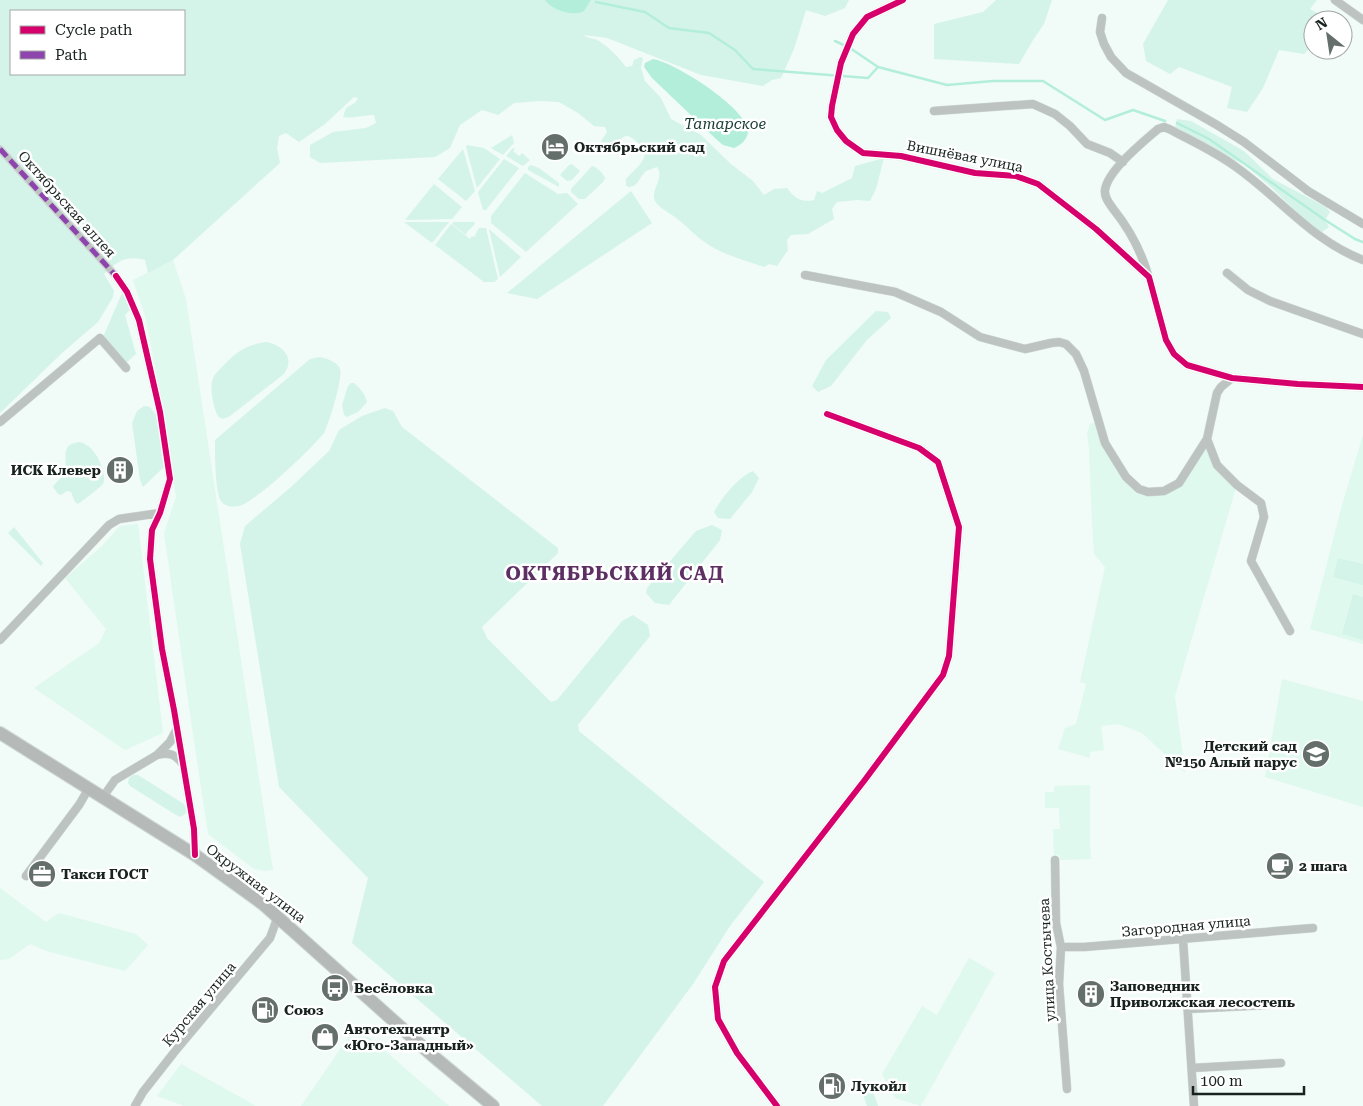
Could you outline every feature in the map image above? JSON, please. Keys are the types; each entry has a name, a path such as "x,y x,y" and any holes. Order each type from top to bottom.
{"main road":[{"name":"Окружная улица","path":"0,733 195,855 278,916 433,1056 493,1106"}],"street":[{"name":"Вишнёвая улица","path":"903,0 867,17 853,34 841,63 831,117 837,130 846,141 863,153 901,156 975,173 1016,176 1038,184 1096,229 1149,277"},
{"path":"1335,0 1363,20"},
{"path":"1102,18 1100,32 1104,44 1111,57 1126,73 1164,93 1244,142 1308,191 1363,224"},
{"path":"934,111 1033,104 1062,120 1087,144 1110,153 1122,162"},
{"path":"1363,260 1346,254 1310,230 1237,167 1217,154 1164,127 1158,129 1122,162 1108,181 1104,191 1107,201 1135,240 1143,259 1166,340 1174,354 1186,365 1232,378 1363,387"},
{"name":"Октябрьская аллея","path":"0,149 116,276"},
{"path":"1227,273 1248,290 1270,301 1363,334"},
{"path":"805,275 895,292 941,312 980,337 1025,349 1051,342 1066,344 1076,354 1084,371 1105,443 1126,477 1139,488 1148,492 1164,491 1179,483 1207,439 1217,393 1232,378"},
{"path":"116,276 127,292 139,320 160,412 170,479 160,513 152,530 150,559 162,649 194,829 195,855"},
{"path":"0,422 100,338 126,368"},
{"path":"777,1106 737,1053 718,1019 715,987 724,961 864,781 943,675 949,656 959,527 938,462 919,448 827,414"},
{"path":"1207,439 1217,465 1237,485 1261,503 1264,517 1251,561 1290,631"},
{"path":"0,640 110,525 119,519 160,513"},
{"path":"103,797 115,780 157,755 170,742 177,730"},
{"path":"157,755 168,753 177,756 183,764"},
{"path":"26,876 79,805 89,788"},
{"name":"улица Костычева","path":"1055,860 1056,923 1061,947 1059,984 1067,1089"},
{"name":"Курская улица","path":"135,1106 143,1092 170,1057 270,938 278,916"},
{"name":"Загородная улица","path":"1061,947 1084,947 1313,928"},
{"path":"1183,939 1194,1106"},
{"path":"1188,1010 1267,1005"},
{"path":"1192,1068 1281,1062"}],"shaded area":[{"path":"0,0 849,0 845,8 825,16 806,10 794,49 781,78 772,80 763,86 701,75 607,38 584,35 603,43 626,67 632,66 634,60 640,57 643,58 641,68 645,81 661,98 671,119 701,135 731,164 753,181 764,195 774,189 787,188 792,195 799,199 806,201 814,200 817,191 822,193 852,178 855,166 884,158 876,189 870,201 837,202 832,209 834,219 808,234 791,235 787,240 788,250 777,266 769,264 764,267 719,251 702,240 657,204 654,193 659,180 657,167 646,171 637,184 628,187 626,179 641,163 645,150 631,137 627,136 605,147 601,141 607,132 605,127 594,126 578,113 559,102 514,103 498,115 482,110 460,125 450,148 435,157 320,163 310,157 310,145 333,132 366,128 376,123 374,115 343,117 346,108 356,102 358,98 354,97 325,124 299,142 286,133 279,136 277,148 280,163 173,260 148,273 145,260 133,258 123,260 109,269 104,274 114,291 113,297 98,322 62,353 0,413"},
{"path":"996,0 1052,0 1044,24 1019,64 934,59 934,24 983,12"},
{"path":"1168,0 1317,0 1310,9 1312,10 1303,10 1303,54 1279,50 1263,88 1247,112 1227,108 1232,87 1179,67 1170,74 1146,61 1143,44"},
{"path":"1177,119 1191,121 1244,151 1273,179 1326,207 1330,212 1325,220 1329,227 1322,232 1310,225 1245,165 1188,137 1175,128"},
{"path":"512,135 514,143 503,155 491,148"},
{"path":"467,145 484,148 500,159 477,188 466,147"},
{"path":"513,148 515,149 513,151 519,156 522,153 530,160 523,166 506,156"},
{"path":"463,149 475,191 466,201 438,179"},
{"path":"504,159 519,168 486,210 483,210 478,192"},
{"path":"572,164 580,171 572,180 567,181 560,175"},
{"path":"531,165 539,168 559,183 559,187 528,170 528,167"},
{"path":"592,166 600,170 605,178 585,199 579,199 571,192 571,189"},
{"path":"525,173 558,194 567,193 578,204 526,252 491,223 491,216"},
{"path":"434,184 462,207 452,219 405,220"},
{"path":"631,191 652,223 537,299 507,293"},
{"path":"404,222 449,222 432,243"},
{"path":"454,222 474,222 475,224 466,235 452,224"},
{"path":"451,224 470,239 472,236 474,237 479,228 486,228 498,279 494,282 484,282 435,245"},
{"path":"489,229 521,257 500,277"},
{"path":"173,260 186,299 273,870 254,869 208,834 164,533 176,497 164,412 145,316 133,280"},
{"path":"123,291 130,310 125,315 136,354 126,363 103,337"},
{"path":"876,311 888,312 891,318 866,341 831,386 818,392 812,386 826,360"},
{"path":"267,342 278,346 286,353 288,363 284,374 230,416 220,418 217,415 212,395 215,375 242,350"},
{"path":"320,357 337,364 340,369 335,401 324,433 296,462 258,495 239,506 225,504 219,497 215,440 310,359"},
{"path":"354,383 360,389 367,402 358,412 347,417 344,415 342,405 348,386"},
{"path":"144,406 150,407 158,418 164,467 143,487 140,480 132,423 137,411"},
{"path":"385,408 393,411 402,427 558,548 558,553 482,627 487,638 551,702 557,700 622,621 633,615 648,625 650,636 578,725 579,731 764,882 730,926 693,984 603,1106 542,1106 352,943 368,878 279,787 240,544 245,526 291,487 329,451 339,430 362,416"},
{"path":"1095,422 1102,445 1137,491 1181,486 1207,447 1236,488 1175,696 1185,773 1142,733 1118,724 1101,726 1104,750 1090,752 1090,758 1058,749 1065,728 1076,724 1086,684 1080,682 1105,567 1094,554 1087,433 1090,424"},
{"path":"1363,435 1363,644 1310,629 1342,505"},
{"path":"80,442 86,444 98,458 102,467 104,481 102,485 78,504 75,502 71,492 67,491 61,495 53,487 65,471 67,449 73,443"},
{"path":"753,471 759,478 752,492 730,519 718,518 714,512 721,501 736,483"},
{"path":"138,524 163,733 125,750 34,688 99,643 106,629 65,578 102,546 120,526"},
{"path":"712,525 722,530 720,540 669,605 655,603 646,593 647,588 696,531"},
{"path":"14,527 43,563 41,566 8,533"},
{"path":"1338,558 1363,564 1363,585 1333,577"},
{"path":"1353,594 1363,597 1363,640 1342,634"},
{"name":"Детский сад №150 Алый парус","path":"1282,679 1363,701 1363,807 1265,777"},
{"path":"133,775 138,775 184,804 186,813 181,817 176,815 130,786 128,783 129,778"},
{"path":"1090,785 1091,859 1060,860 1059,855 1054,855 1053,829 1060,829 1059,808 1045,808 1045,792 1054,792 1054,786"},
{"path":"0,888 46,922 59,913 136,934 148,945 125,971 46,951 30,944 9,959 0,960"},
{"path":"969,958 995,973 921,1106 895,1098 882,1074 922,1006 937,1015"},
{"path":"356,1026 449,1106 301,1106"},
{"path":"181,1064 256,1106 184,1106 157,1096"},
{"path":"866,1080 870,1082 878,1106 867,1106 860,1085"}],"water":[{"path":"545,0 591,0 584,11 569,13 552,7"},
{"name":"Татарское","path":"653,59 677,68 692,77 736,110 748,131 744,141 734,148 723,145 716,139 652,78 644,67 645,63"}],"waterway":[{"path":"596,2 645,12 669,28 709,33 735,50 753,69 868,78 878,67 947,85 993,81 1043,81 1105,120 1133,110 1165,121"},
{"path":"835,41 850,48 878,67"},
{"path":"1177,123 1209,139 1325,220 1363,242"}],"marked path":[{"path":"0,149 116,276"}],"cycle path":[{"path":"903,0 867,17 853,34 841,63 831,117 837,130 846,141 863,153 901,156 975,173 1016,176 1038,184 1096,229 1149,277 1166,340 1174,354 1187,365 1232,378 1363,387"},
{"path":"116,276 127,292 139,320 160,412 170,479 160,513 152,530 150,559 162,649 194,829 195,855"},
{"path":"777,1106 737,1053 718,1019 715,987 724,961 864,781 943,675 949,656 959,527 938,462 919,448 827,414"}],"place":[{"name":"Октябрьский сад","path":"555,147"},
{"name":"ИСК Клевер","path":"120,470"},
{"name":"Детский сад №150 Алый парус","path":"1316,754"},
{"name":"2 шага","path":"1280,866"},
{"name":"Такси ГОСТ","path":"42,874"},
{"name":"Весёловка","path":"335,988"},
{"name":"Заповедник Приволжская лесостепь","path":"1091,994"},
{"name":"Союз","path":"265,1010"},
{"name":"Автотехцентр «Юго-Западный»","path":"325,1037"},
{"name":"Лукойл","path":"832,1086"}],"district":[{"name":"ОКТЯБРЬСКИЙ САД","path":"615,573"}]}
